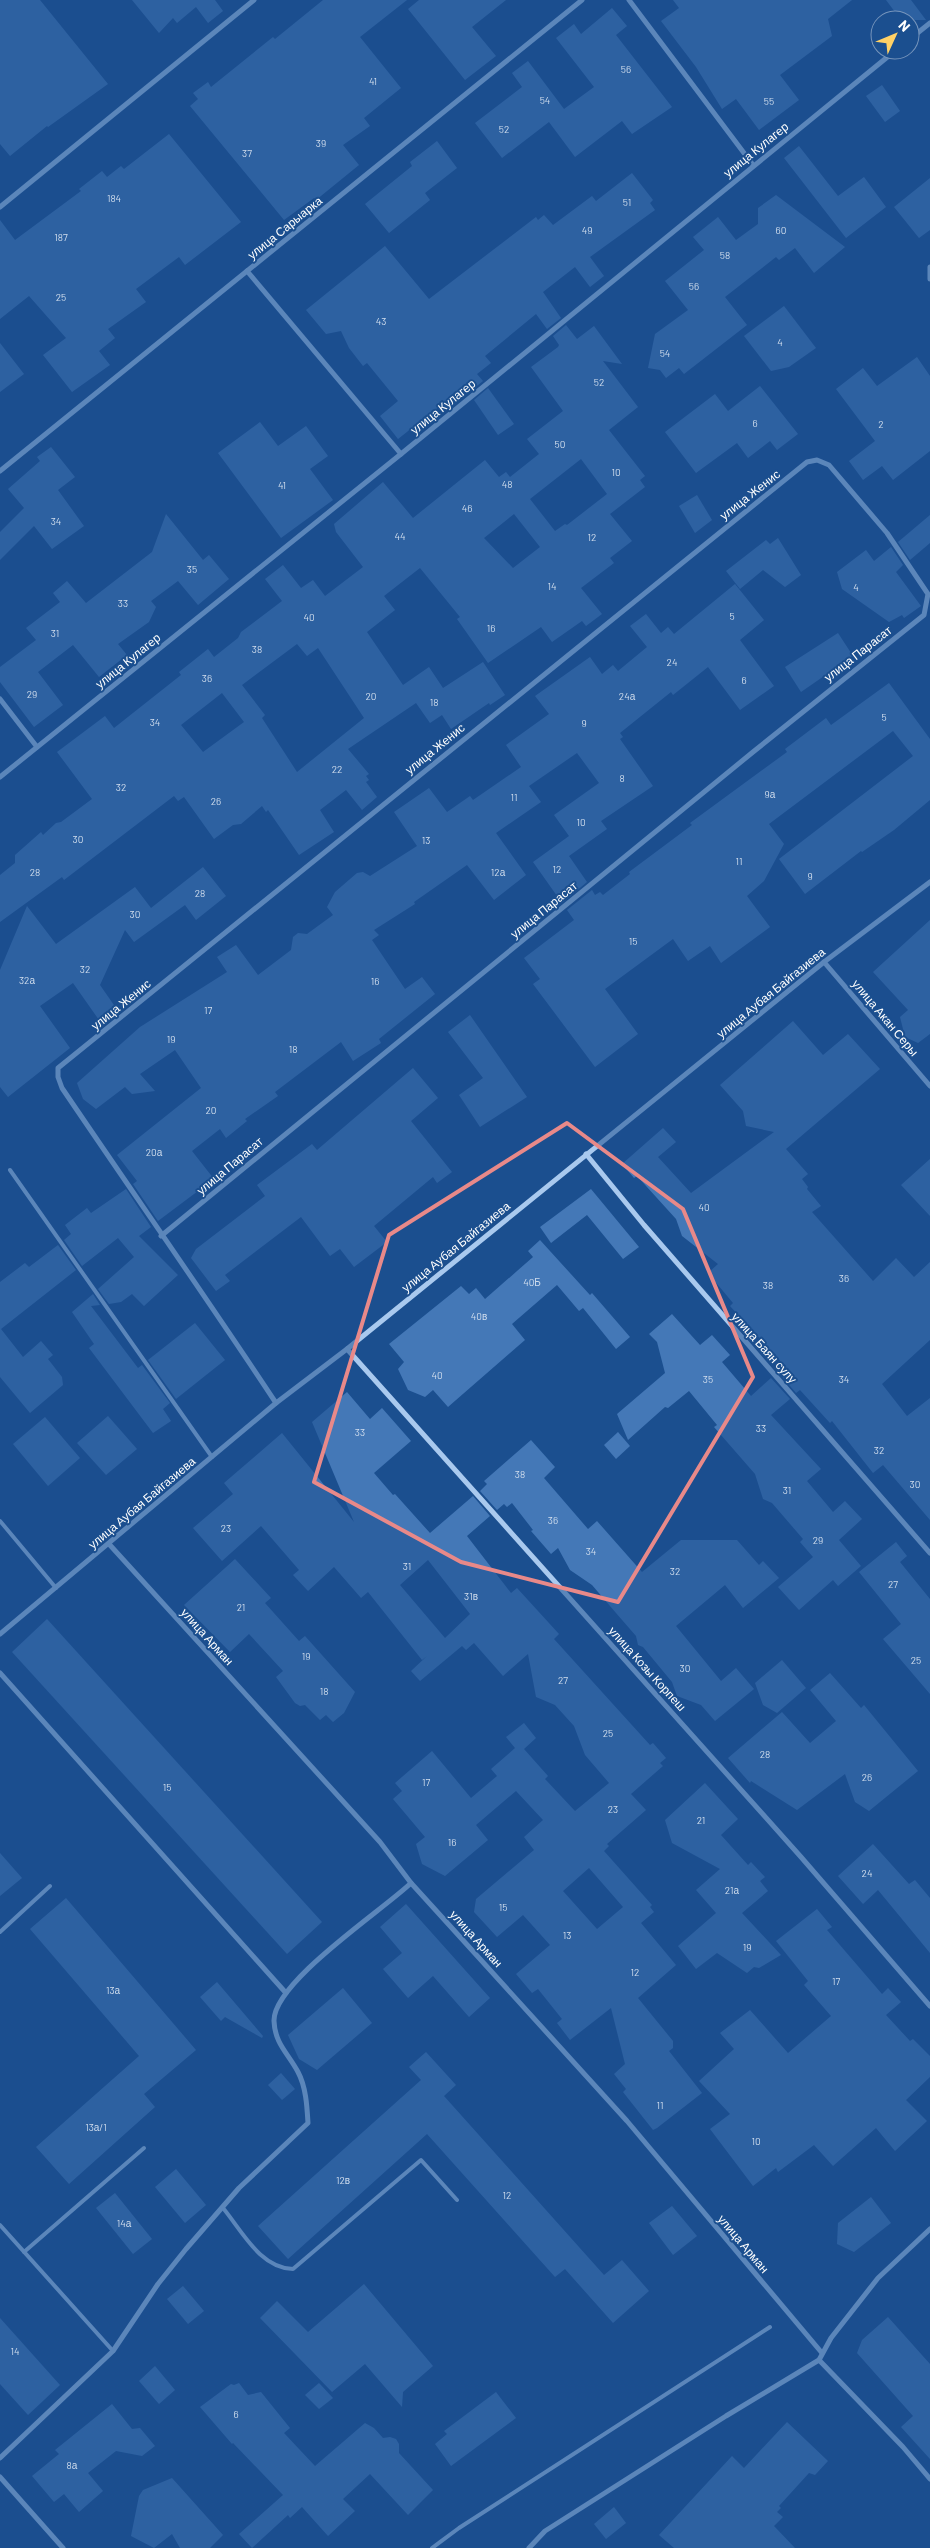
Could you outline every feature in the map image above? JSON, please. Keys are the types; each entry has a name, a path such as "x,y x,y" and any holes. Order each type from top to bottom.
{"street":[{"path":"0,207 254,0"},
{"name":"улица Сарыарка","path":"0,471 582,0"},
{"path":"629,0 753,165"},
{"path":"920,31 930,23"},
{"name":"улица Кулагер","path":"0,777 401,454 884,60"},
{"path":"930,267 930,279"},
{"path":"247,271 401,454"},
{"name":"улица Женис","path":"161,1236 62,1088 58,1077 58,1068 807,462 817,460 829,466 887,533 928,594"},
{"name":"улица Парасат","path":"161,1236 753,752 924,615 928,594"},
{"path":"0,699 37,747"},
{"name":"улица Аубая Байгазиева","path":"0,1634 276,1403 347,1349 824,962 930,882"},
{"name":"улица Акан Серы","path":"824,962 930,1086"},
{"name":"улица Баян сулу","path":"586,1154 662,1246 930,1553"},
{"path":"161,1236 208,1300 276,1403"},
{"name":"улица Козы Корпеш","path":"347,1349 679,1720 930,2006"},
{"name":"улица Арман","path":"109,1544 380,1842 411,1883 627,2122 822,2353"},
{"path":"0,1673 286,1993"},
{"path":"0,2458 113,2351 158,2284 239,2188 308,2123 303,2083 297,2070 282,2050 274,2019 286,1993 327,1950 361,1926 411,1883"},
{"path":"529,2548 545,2531 726,2416 819,2360 831,2338 878,2278 930,2229"},
{"path":"819,2360 860,2401 930,2479"},
{"path":"0,2477 63,2548"}],"lane":[{"path":"10,1170 212,1457"},
{"path":"0,1521 56,1588"},
{"path":"0,1932 50,1886"},
{"path":"24,2252 144,2148"},
{"path":"223,2208 268,2262 281,2269 293,2269 421,2160 458,2200"},
{"path":"0,2224 113,2351"},
{"path":"432,2548 468,2522 770,2327"}],"highlighted area":[{"path":"567,1123 683,1209 753,1377 618,1602 461,1562 314,1482 389,1235"}],"building":[{"path":"0,0 40,0 108,84 47,126 10,156 0,144"},
{"path":"132,0 215,0 223,11 208,23 196,7 177,23 173,18 159,33"},
{"path":"323,0 407,0 360,37 401,88 364,118 370,126 343,145 359,165 316,200 314,198 284,220 190,106 198,99 193,93 208,82 211,87"},
{"path":"419,0 506,0 472,27 496,56 465,80 408,9"},
{"path":"673,0 852,0 828,19 832,36 780,75 799,100 759,130 736,99 722,109 696,67 661,21 679,8"},
{"path":"886,0 911,0 918,10 894,10"},
{"path":"612,8 627,26 616,35 672,107 632,134 622,121 575,157 549,122 502,158 475,123 522,87 512,73 528,61 564,109 594,87 556,38 574,24 581,34"},
{"path":"920,12 926,20 920,20"},
{"path":"882,85 900,111 885,122 866,96"},
{"path":"169,134 241,222 185,265 179,257 136,289 146,302 108,329 115,338 99,351 110,365 72,392 43,355 66,338 29,296 0,319 0,220 15,240 81,191 79,189 102,171 107,177 121,166 124,169"},
{"path":"437,141 457,168 425,193 430,200 389,233 365,204 412,166 410,162"},
{"path":"799,146 838,196 864,177 886,207 846,238 784,158"},
{"path":"632,173 653,200 650,203 655,210 590,257 604,276 590,287 575,267 543,292 561,318 547,329 536,314 485,356 491,363 477,374 483,381 468,393 464,387 398,439 380,416 398,401 367,363 363,366 349,348 341,331 326,334 306,310 385,246 429,299 536,217 538,220 544,215 553,225 592,196 596,201"},
{"path":"930,178 930,230 919,238 894,207"},
{"path":"776,195 845,247 814,273 795,248 779,260 776,257 725,297 747,325 684,374 679,368 666,378 660,370 648,368 655,334 688,310 665,281 704,250 693,237 718,217 736,240 758,224 758,208"},
{"path":"784,306 816,348 789,367 771,371 744,336"},
{"path":"566,325 577,339 594,326 622,364 603,361 638,407 609,430 645,476 640,480 645,487 610,514 632,541 610,558 614,563 581,588 602,614 586,626 582,621 552,642 541,627 488,663 457,619 460,617 420,568 384,596 395,610 367,632 403,685 429,667 443,688 483,662 505,695 490,705 489,703 451,729 442,715 430,723 416,703 348,749 369,774 366,776 369,780 366,782 377,797 362,810 346,790 320,810 334,832 299,855 268,810 266,812 262,806 241,824 233,825 214,839 184,797 178,801 174,796 64,880 62,877 0,922 0,875 15,863 15,855 41,832 43,835 56,823 61,822 92,799 57,752 105,716 114,728 181,675 179,672 208,649 214,657 238,638 241,632 282,601 265,579 283,565 301,588 313,580 325,596 363,567 336,532 334,524 383,482 413,518 485,460 499,477 506,472 510,477 539,454 527,439 563,411 531,367 558,347 559,345 553,336","holes":["581,459 607,494 567,525 565,524 555,531 530,499","514,514 540,547 513,568 484,538","297,644 307,656 318,648 364,718 297,772 262,718 265,715 242,685","222,693 244,722 203,752 181,725"]},
{"path":"0,343 24,374 0,392"},
{"path":"917,357 930,376 930,451 893,480 882,466 863,480 849,461 875,441 836,389 863,368 877,386"},
{"path":"760,386 798,434 777,450 770,441 748,458 737,443 696,473 665,432 715,394 728,411"},
{"path":"488,388 514,424 498,435 474,400"},
{"path":"260,422 278,446 306,426 328,456 310,469 333,500 281,538 218,453"},
{"path":"51,447 75,477 58,490 84,526 52,549 34,526 0,560 0,532 24,508 8,489 40,461 37,457"},
{"path":"697,495 712,520 695,533 679,506"},
{"path":"166,514 203,560 209,555 229,579 198,605 178,581 151,601 156,607 149,622 118,644 127,655 99,677 73,645 38,672 63,705 34,727 0,682 0,667 36,640 26,628 60,602 53,593 67,581 86,603 152,552"},
{"path":"930,515 930,543 910,560 898,542"},
{"path":"778,538 801,575 785,587 763,570 740,589 726,571 766,540 770,544"},
{"path":"891,547 903,565 896,572 921,606 904,618 902,615 889,622 842,589 837,572 866,550 874,561"},
{"path":"735,584 764,620 740,640 774,686 740,710 708,667 673,695 671,692 620,733 623,737 620,739 653,786 601,821 607,829 569,856 587,882 562,903 533,862 569,836 554,815 599,783 577,753 529,786 541,802 496,833 526,875 494,900 467,865 414,902 415,904 374,930 379,935 372,940 405,989 422,977 435,994 379,1039 381,1043 353,1061 341,1042 275,1092 278,1096 245,1119 247,1121 226,1138 220,1129 192,1151 214,1179 158,1221 133,1184 137,1181 117,1155 201,1088 175,1050 140,1074 155,1091 132,1094 125,1087 96,1109 83,1099 77,1083 140,1027 227,972 217,957 236,945 258,975 291,950 293,937 298,933 307,934 333,915 327,907 335,892 357,873 363,872 370,876 417,846 394,812 429,788 447,812 470,796 473,800 521,767 506,745 549,714 535,696 590,657 602,674 613,665 618,671 647,647 630,626 646,614 661,633 668,627 674,634"},
{"path":"838,633 853,656 801,692 785,667"},
{"path":"889,683 930,739 930,800 894,830 861,851 805,894 779,859 913,756 893,731 769,824 784,844 764,881 747,896 770,927 721,963 710,946 688,961 673,939 605,989 638,1034 595,1067 533,984 540,979 524,958 574,920 567,910 592,890 595,895 600,892 603,895 630,874 629,872 692,825 690,823 787,752 785,749 826,718 831,725"},
{"path":"203,867 226,896 196,920 185,905 134,942 125,930 100,985 116,1008 99,1020 73,983 40,1006 70,1048 8,1097 0,1087 0,970 27,906 56,944 135,887 151,908"},
{"path":"930,920 930,1034 918,1043 905,1037 900,1017 908,1010 873,972"},
{"path":"470,1015 527,1097 480,1127 459,1095 483,1078 448,1032"},
{"path":"793,1021 823,1055 848,1034 880,1069 786,1149 808,1174 802,1179 808,1187 807,1189 821,1206 812,1212 873,1281 896,1258 914,1277 930,1262 930,1340 882,1384 907,1416 930,1398 930,1520 883,1465 873,1473 832,1421 830,1423 800,1390 796,1393 778,1372 785,1366 730,1306 733,1303 708,1273 718,1264 682,1236 676,1219 637,1176 634,1178 622,1164 663,1128 676,1142 658,1157 691,1193 774,1132 746,1126 743,1111 720,1085"},
{"path":"413,1068 438,1098 411,1121 452,1172 437,1183 433,1177 374,1226 387,1242 354,1267 340,1249 330,1256 301,1217 225,1275 230,1281 216,1291 191,1258 196,1249 265,1196 257,1185 312,1144 317,1150"},
{"path":"930,1159 930,1216 901,1185"},
{"path":"126,1189 151,1227 139,1236 178,1275 144,1306 132,1294 121,1302 109,1304 98,1289 134,1257 118,1238 82,1266 64,1240 71,1234 65,1225 87,1208 91,1213"},
{"path":"591,1189 639,1247 623,1259 587,1215 551,1243 540,1227"},
{"path":"540,1240 590,1295 592,1293 630,1337 616,1349 583,1308 579,1311 557,1285 512,1324 525,1340 448,1407 433,1390 425,1397 408,1390 398,1369 404,1362 389,1344 461,1286 469,1294 476,1288 485,1299 533,1257 528,1251"},
{"path":"58,1245 76,1270 1,1329 23,1357 41,1341 53,1355 48,1359 62,1377 63,1385 30,1413 0,1377 0,1282 25,1263 29,1267"},
{"path":"93,1294 100,1305 91,1306 138,1368 142,1365 170,1403 163,1409 171,1421 153,1433 89,1348 94,1344 72,1312"},
{"path":"672,1314 700,1345 712,1335 730,1355 722,1362 751,1396 771,1378 790,1399 771,1415 821,1469 807,1481 833,1512 845,1501 862,1519 839,1540 861,1566 838,1586 833,1580 799,1610 778,1587 813,1557 800,1542 803,1539 772,1503 763,1499 755,1474 714,1427 717,1425 689,1391 668,1408 665,1407 628,1440 617,1414 665,1373 657,1342 649,1334"},
{"path":"195,1323 225,1360 176,1399 148,1360"},
{"path":"347,1392 370,1419 382,1408 411,1441 374,1473 430,1533 473,1496 490,1516 467,1536 511,1593 517,1588 559,1634 554,1639 650,1745 653,1743 666,1758 660,1763 663,1766 631,1794 646,1810 607,1844 609,1846 604,1851 652,1905 650,1907 654,1912 641,1923 676,1965 638,1998 673,2041 673,2048 669,2051 702,2093 653,2130 623,2092 626,2089 614,2074 625,2064 611,2008 570,2040 557,2023 562,2019 538,1989 532,1993 516,1974 550,1945 523,1915 497,1937 474,1912 476,1899 534,1850 524,1837 543,1820 516,1791 476,1825 488,1840 445,1876 422,1864 416,1844 425,1837 393,1799 402,1791 395,1783 432,1751 471,1798 497,1776 491,1769 515,1748 506,1737 524,1723 536,1738 524,1749 548,1776 545,1779 575,1811 609,1783 585,1755 574,1726 555,1705 536,1697 528,1654 503,1676 474,1643 466,1650 462,1646 420,1681 411,1671 427,1656 422,1660 368,1592 361,1598 334,1567 308,1591 293,1575 299,1570 261,1526 222,1561 193,1528 233,1494 224,1483 282,1433 354,1522 312,1422","holes":["428,1560 470,1614 445,1638 400,1585","589,1868 623,1907 597,1929 563,1891"]},
{"path":"108,1416 137,1449 106,1475 77,1443"},
{"path":"45,1417 80,1458 48,1486 13,1444"},
{"path":"618,1432 630,1446 616,1459 604,1445"},
{"path":"531,1440 555,1467 544,1478 588,1529 597,1521 642,1572 681,1540 737,1540 759,1565 763,1561 779,1578 743,1608 725,1585 676,1626 721,1681 736,1668 754,1689 715,1721 701,1705 677,1696 672,1682 643,1647 638,1645 636,1636 592,1585 570,1570 558,1548 551,1554 531,1531 533,1530 512,1503 507,1507 504,1504 497,1510 480,1491 487,1484 484,1481"},
{"path":"896,1542 907,1556 900,1562 930,1599 930,1694 883,1639 901,1624 859,1572"},
{"path":"235,1559 271,1598 265,1603 299,1641 305,1636 355,1692 344,1713 333,1722 326,1715 320,1720 305,1705 300,1706 295,1703 276,1677 283,1671 249,1634 230,1652 184,1605"},
{"path":"47,1619 322,1922 287,1954 12,1652"},
{"path":"782,1660 806,1688 777,1713 763,1705 755,1683"},
{"path":"830,1673 861,1708 864,1705 918,1771 869,1811 855,1802 845,1774 797,1810 751,1781 750,1783 728,1758 782,1712 810,1743 836,1721 810,1690"},
{"path":"705,1783 738,1819 721,1835 748,1865 751,1862 765,1877 760,1881 768,1891 742,1913 781,1955 759,1968 754,1967 747,1973 717,1953 696,1969 678,1946 716,1913 696,1890 720,1869 672,1843 665,1820"},
{"path":"873,1844 909,1884 915,1880 930,1898 930,1953 878,1890 863,1904 838,1876"},
{"path":"0,1853 22,1878 0,1896"},
{"path":"66,1898 196,2050 144,2094 155,2107 69,2184 36,2147 139,2056 30,1929"},
{"path":"406,1904 490,1998 469,2017 433,1976 408,1998 383,1969 402,1953 380,1927"},
{"path":"817,1909 832,1927 827,1930 882,1994 888,1988 901,2002 886,2015 910,2041 913,2039 930,2056 930,2077 906,2100 927,2121 895,2151 876,2128 833,2166 814,2145 778,2172 776,2168 753,2186 710,2129 730,2114 699,2081 734,2049 720,2033 750,2010 788,2053 831,2016 804,1985 808,1981 776,1941"},
{"path":"217,1982 263,2036 262,2038 225,2017 221,2021 200,1997"},
{"path":"343,1988 372,2023 317,2070 299,2059 288,2035"},
{"path":"426,2052 456,2085 444,2096 604,2275 622,2260 649,2291 613,2323 565,2269 555,2277 427,2134 288,2259 258,2226 421,2080 409,2067"},
{"path":"281,2073 295,2089 282,2100 268,2085"},
{"path":"176,2169 206,2205 185,2223 155,2187"},
{"path":"115,2193 152,2239 133,2254 96,2208"},
{"path":"871,2197 891,2223 854,2252 837,2244 838,2223"},
{"path":"672,2206 697,2236 673,2255 649,2223"},
{"path":"364,2284 433,2366 403,2392 402,2407 365,2364 332,2392 260,2318 277,2301 308,2332"},
{"path":"183,2286 204,2311 188,2324 167,2299"},
{"path":"888,2317 930,2364 930,2459 901,2427 913,2416 857,2353 862,2340"},
{"path":"0,2318 60,2385 28,2415 0,2384"},
{"path":"155,2366 175,2390 159,2404 139,2381"},
{"path":"239,2383 248,2395 261,2392 290,2428 284,2433 315,2466 365,2423 374,2428 383,2438 390,2437 396,2439 399,2444 399,2453 433,2490 408,2515 370,2474 343,2499 355,2511 328,2536 302,2507 290,2518 288,2515 252,2548 239,2534 283,2495 232,2444 200,2407 231,2384"},
{"path":"319,2383 333,2398 319,2409 305,2395"},
{"path":"496,2392 516,2418 451,2466 435,2444 447,2434 444,2431"},
{"path":"112,2404 132,2429 140,2428 155,2446 142,2456 116,2451 88,2473 103,2491 79,2512 64,2494 54,2502 32,2476 59,2454 55,2450"},
{"path":"787,2422 828,2461 815,2475 809,2473 779,2506 781,2508 777,2512 783,2517 774,2526 795,2548 674,2548 659,2535 732,2456 744,2468"},
{"path":"172,2478 223,2535 210,2548 180,2548 172,2534 154,2548 131,2536 139,2496 143,2490"},
{"path":"614,2507 626,2523 606,2539 594,2524"}]}
